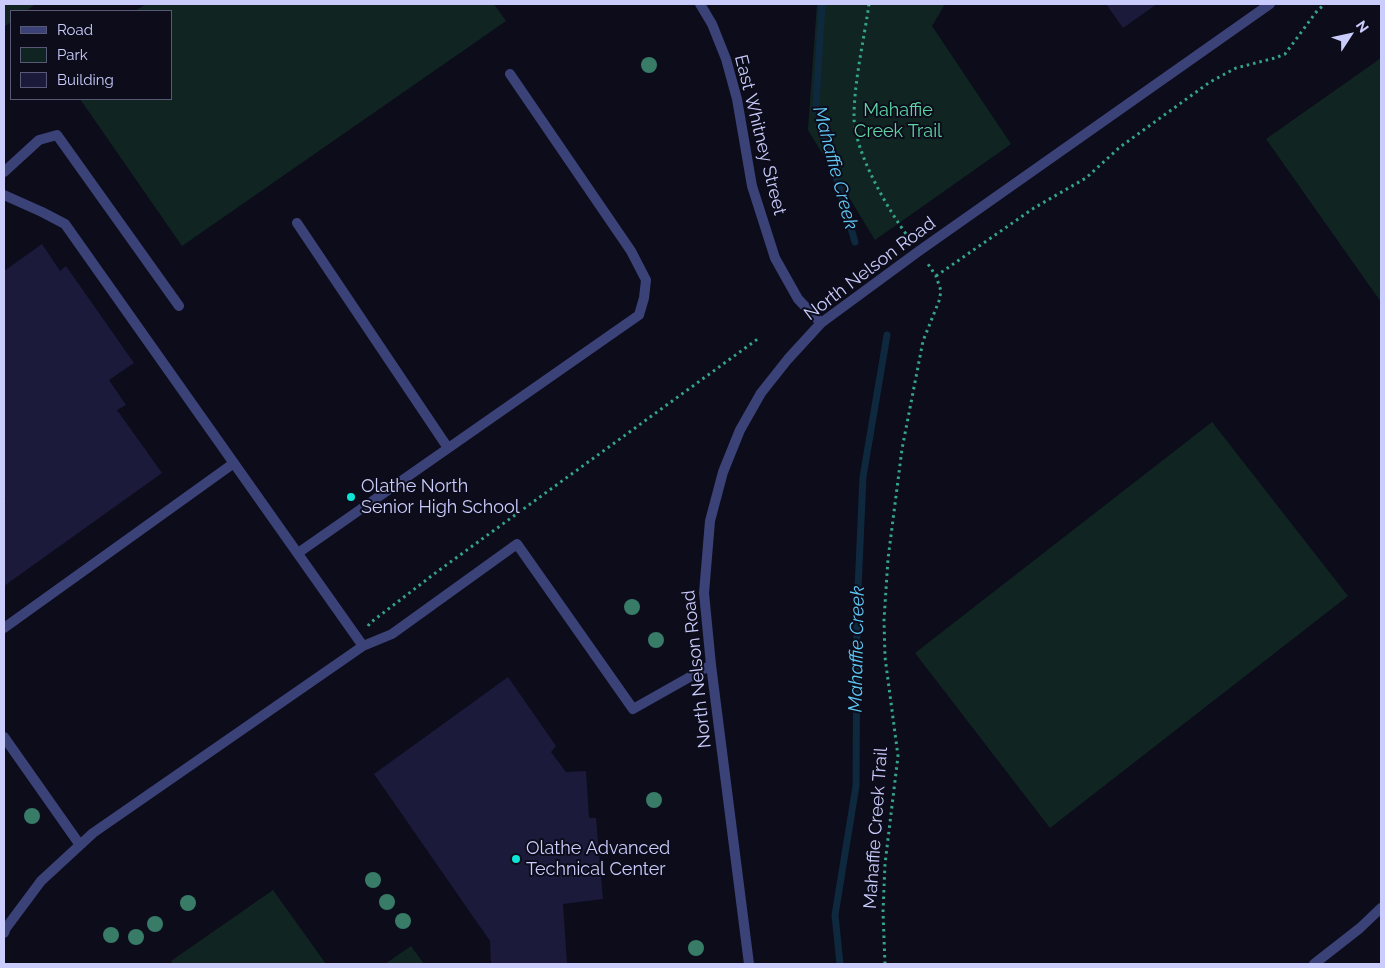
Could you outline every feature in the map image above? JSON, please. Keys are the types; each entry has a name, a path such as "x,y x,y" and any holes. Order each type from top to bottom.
{"street":[{"name":"East Whitney Street","path":"700,4 712,24 726,59 737,99 752,186 775,258 798,299 821,323"},
{"name":"North Nelson Road","path":"749,964 711,664 704,593 710,521 723,472 740,430 761,393 788,359 821,323 918,250 1270,4"},
{"path":"298,553 639,315 644,298 646,280 631,251 510,74"},
{"path":"4,172 39,140 57,135 179,306"},
{"path":"4,195 65,224 363,646"},
{"path":"297,223 448,448"},
{"path":"4,628 234,463"},
{"path":"4,933 41,881 101,828 363,646 392,634 517,544 632,709 711,664"},
{"path":"4,737 80,845"},
{"path":"1314,964 1360,928 1381,908"}],"path":[{"name":"Mahaffie Creek Trail","path":"870,4 857,85 854,119 860,147 872,175 900,226 936,276 941,291 939,301 923,341 902,449 888,559 884,620 885,657 898,756 885,864 882,912 885,964"},
{"path":"936,276 1034,208 1086,178 1120,147 1210,82 1236,68 1285,54 1325,4"},
{"path":"363,646 370,622 759,338"}],"green space":[{"path":"4,4 36,4 27,10 10,10 10,23 4,27"},
{"path":"146,4 494,4 506,21 182,246 81,100 172,100 172,10 137,10"},
{"name":"Mahaffie Creek Trail","path":"817,4 945,4 932,26 1011,144 875,240 808,130"},
{"path":"1381,58 1381,302 1266,139"},
{"path":"1212,422 1348,596 1050,828 915,653"},
{"path":"273,890 326,964 173,964 171,961"},
{"path":"411,946 424,964 385,964"}],"building":[{"path":"1106,4 1157,4 1123,28"},
{"path":"42,244 60,271 66,266 134,363 109,380 126,405 117,410 162,473 4,586 4,501 6,499 4,496 4,271"},
{"name":"Olathe Advanced Technical Center","path":"508,677 556,746 551,752 566,772 586,771 589,818 596,818 603,899 563,904 567,964 491,964 490,941 374,774"}],"waterway":[{"name":"Mahaffie Creek","path":"822,4 816,107 855,242"},
{"name":"Mahaffie Creek","path":"840,964 835,915 856,786 857,611 863,477 887,335"}],"place":[{"name":"Olathe North Senior High School","path":"351,497"},
{"name":"Olathe Advanced Technical Center","path":"516,859"}]}
